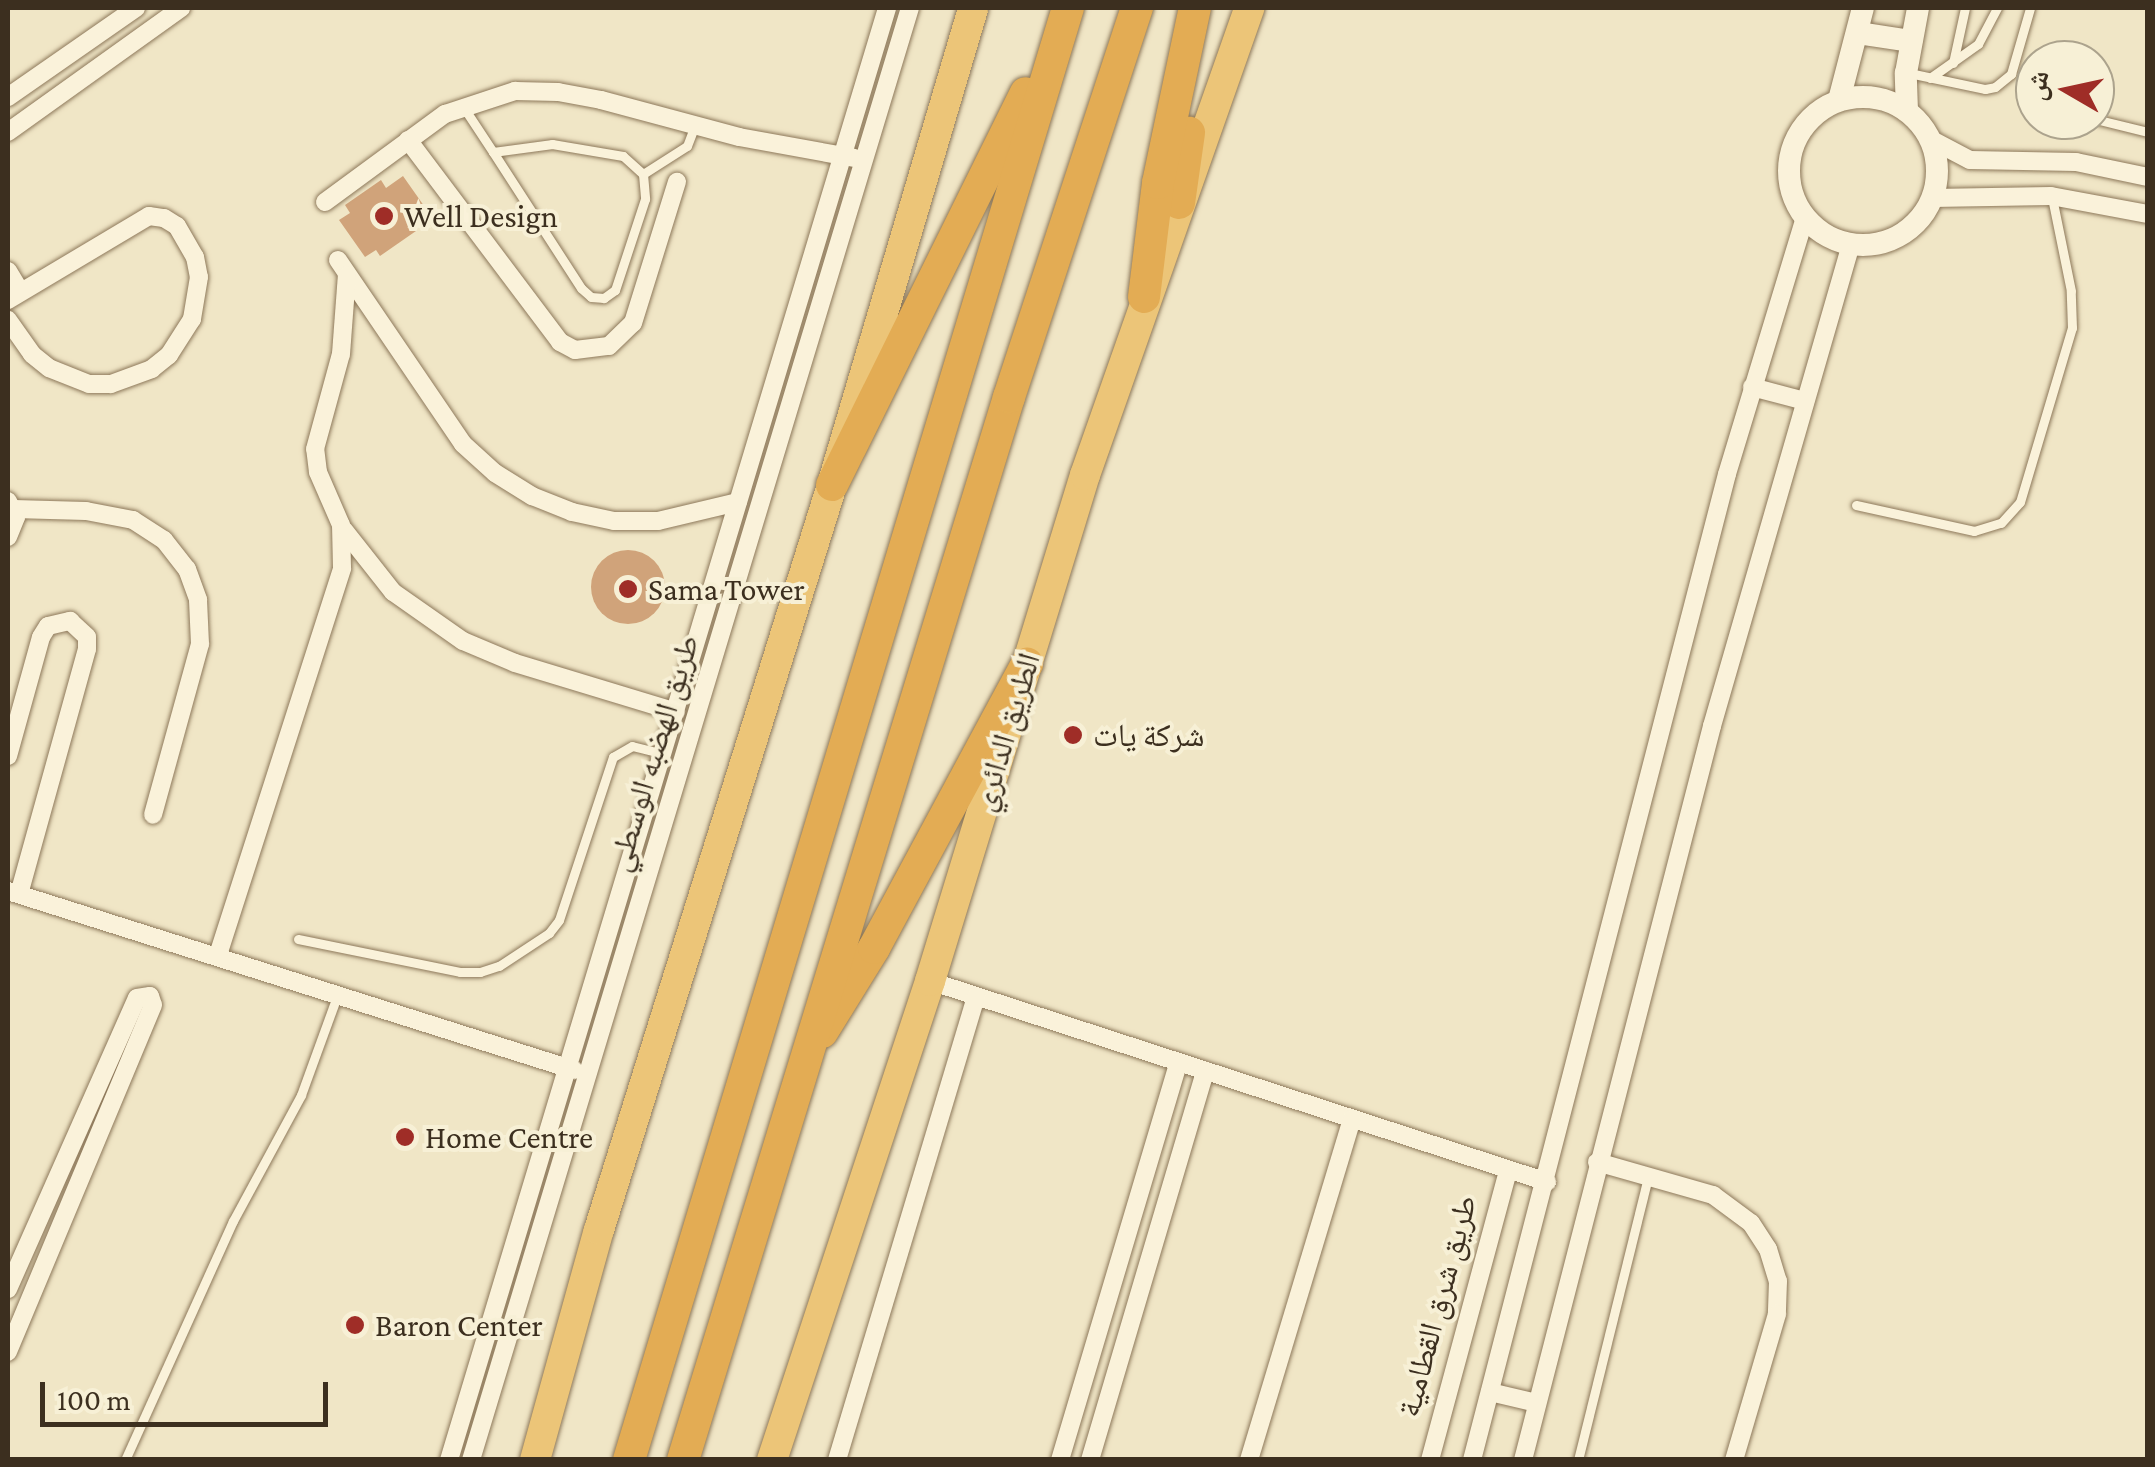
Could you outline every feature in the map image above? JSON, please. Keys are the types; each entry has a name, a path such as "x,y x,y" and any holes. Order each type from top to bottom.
{"highway":[{"path":"535,1460 599,1230 832,485 974,8"},
{"path":"832,485 1068,8"},
{"path":"629,1460 1068,8"},
{"path":"682,1460 1008,397 1137,8"},
{"path":"1144,297 1158,183 1195,8"},
{"path":"1179,203 1206,8"},
{"name":"الطريق الدائري","path":"772,1460 930,981 1144,297 1249,8"},
{"path":"804,1056 874,948 1027,664"}],"street":[{"path":"8,97 136,8"},
{"path":"8,132 181,8"},
{"name":"طريق الهضبه الوسطي","path":"471,1460 725,622 854,158 887,8"},
{"name":"طريق الهضبه الوسطي","path":"449,1460 738,502 854,158 910,8"},
{"path":"1840,100 1863,8"},
{"path":"1907,111 1906,73 1918,8"},
{"path":"1858,34 1911,41"},
{"path":"325,202 462,105 515,91 558,92 854,158"},
{"path":"1930,139 1937,168 1932,198 1924,213 1899,236 1884,242 1851,244 1818,230 1805,218 1790,186 1792,150 1810,120 1840,100 1875,97 1907,111 1930,139 1970,160 2076,162 2148,177"},
{"path":"408,140 560,342 575,350 609,346 632,323 677,182"},
{"path":"1932,198 2052,196 2148,214"},
{"path":"8,271 14,295 149,216 178,226 196,258 199,278 192,319 169,355 152,369 111,384 79,381 48,368 32,354 8,320"},
{"path":"1472,1460 1752,387 1805,218"},
{"path":"1523,1460 1596,1162 1851,244"},
{"path":"676,712 515,663 463,642 394,592 340,525 318,472 315,449 343,341 343,268 464,444 495,474 532,496 572,512 614,520 658,521 738,502"},
{"path":"1752,387 1805,401"},
{"path":"8,537 16,525 11,505 86,511 133,520 164,540 194,586 200,614 200,644 153,815"},
{"path":"218,955 342,568 340,525"},
{"path":"704,616 725,622"},
{"path":"8,756 41,637 48,626 70,621 80,627 88,648 13,892 586,1074"},
{"path":"930,981 1547,1182"},
{"path":"8,1290 138,998 150,996 153,1005 8,1352"},
{"path":"837,1460 976,996"},
{"path":"1060,1460 1178,1062"},
{"path":"1067,1435 1092,1452 1206,1071"},
{"path":"1249,1460 1352,1119"},
{"path":"1596,1162 1727,1202 1760,1235 1774,1264 1777,1314 1734,1460"},
{"name":"طريق شرق القطامية","path":"1430,1460 1508,1170"},
{"path":"1132,1220 1158,1228"},
{"path":"1490,1392 1537,1403"}],"lane":[{"path":"1953,64 1965,8"},
{"path":"1930,78 1978,44 1997,8"},
{"path":"1906,73 1985,89 2004,82 2015,64 2030,8"},
{"path":"462,105 581,288 597,299 615,290 645,200 643,174 624,156 582,148 522,146 493,152"},
{"path":"2115,124 2148,132"},
{"path":"643,174 686,146 695,125"},
{"path":"1856,505 1974,531 2001,523 2020,502 2072,328 2071,291 2052,196"},
{"path":"298,939 460,972 500,966 549,933 559,920 613,757 632,746 662,753"},
{"path":"125,1460 233,1221 301,1095 338,994"},
{"path":"1578,1460 1648,1177"}],"building":[{"name":"Well Design","path":"403,176 429,213 412,225 416,231 380,256 376,250 365,257 339,220 350,213 345,205 381,180 386,188"},
{"name":"Sama Tower","path":"628,550 654,561 665,587 654,613 628,624 602,613 591,587 602,561"}],"place":[{"name":"Well Design","path":"384,216"},
{"name":"Sama Tower","path":"628,589"},
{"name":"شركة يات","path":"1073,735"},
{"name":"Home Centre","path":"405,1137"},
{"name":"Baron Center","path":"355,1325"}]}
